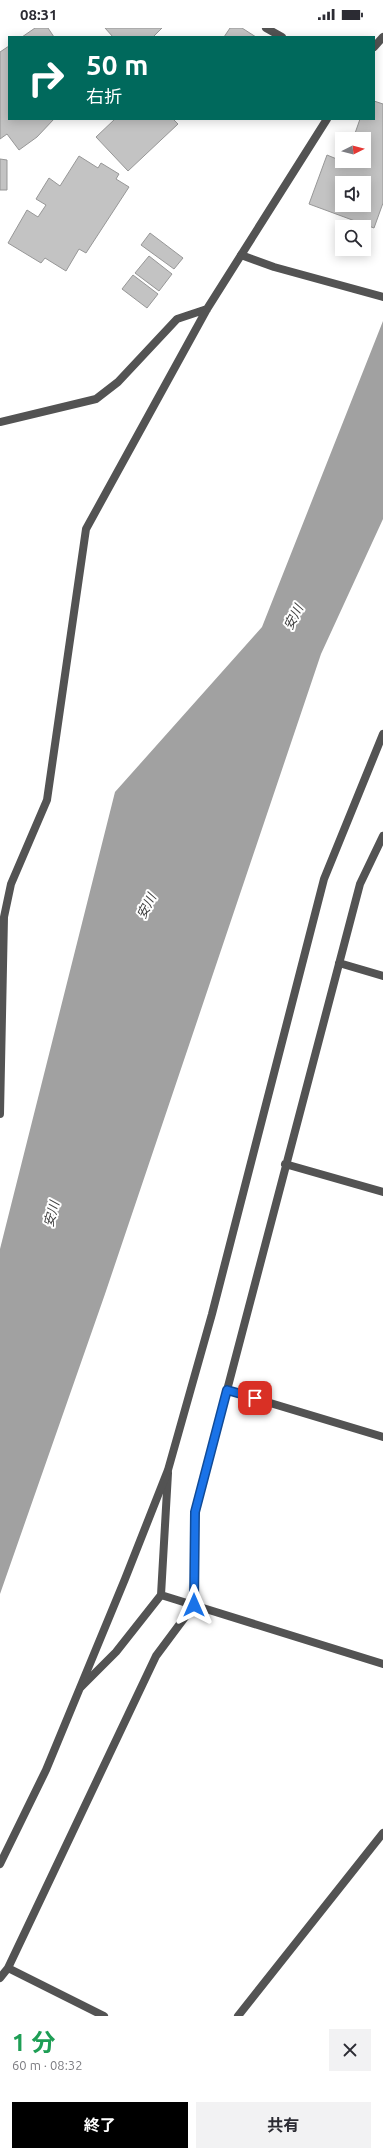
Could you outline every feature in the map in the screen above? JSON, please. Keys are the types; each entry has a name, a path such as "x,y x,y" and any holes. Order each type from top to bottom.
{"street":[{"path":"266,28 280,36"},
{"path":"375,46 383,37"},
{"path":"0,933 11,884 47,800 86,529 207,309 326,120"},
{"path":"241,255 274,267 383,297"},
{"path":"0,422 96,399 118,382 177,319 207,309"},
{"path":"0,1864 46,1770 168,1470 212,1314 324,880 383,734"},
{"path":"0,1978 8,1968 156,1656 194,1605 195,1512 285,1164 360,884 383,836"},
{"path":"0,1114 4,917"},
{"path":"339,963 383,976"},
{"path":"285,1164 383,1192"},
{"path":"227,1390 383,1437"},
{"path":"81,1687 116,1652 162,1595 168,1470"},
{"path":"162,1595 383,1664"},
{"path":"238,2016 383,1832"},
{"path":"8,1968 104,2016"}],"water":[{"name":"安川","path":"383,321 383,519 321,654 105,1294 0,1594 0,1249 115,792 262,627"}],"building":[{"path":"35,28 48,28 53,36 23,36"},
{"path":"105,28 162,28 154,36 112,36"},
{"path":"230,28 242,28 254,36 225,36"},
{"path":"8,47 8,120 53,120 37,137 19,150 7,134 0,139 0,52"},
{"path":"375,101 383,104 383,203 374,228 371,227 371,220 352,220 309,204 327,155 335,158 335,168 371,168 371,132 355,132 360,120 375,120"},
{"path":"114,120 174,120 178,124 128,171 96,137"},
{"path":"79,156 98,168 101,163 119,174 116,179 129,187 86,253 79,249 66,271 45,258 41,263 8,243 27,210 38,217 46,205 36,199 49,178 60,186"},
{"path":"0,159 7,160 7,190 0,190"},
{"path":"150,233 183,258 174,269 141,245"},
{"path":"149,256 172,274 159,291 135,273"},
{"path":"133,275 158,294 147,308 122,289"}],"route":[{"path":"194,1605 195,1512 227,1390 255,1398"}]}
